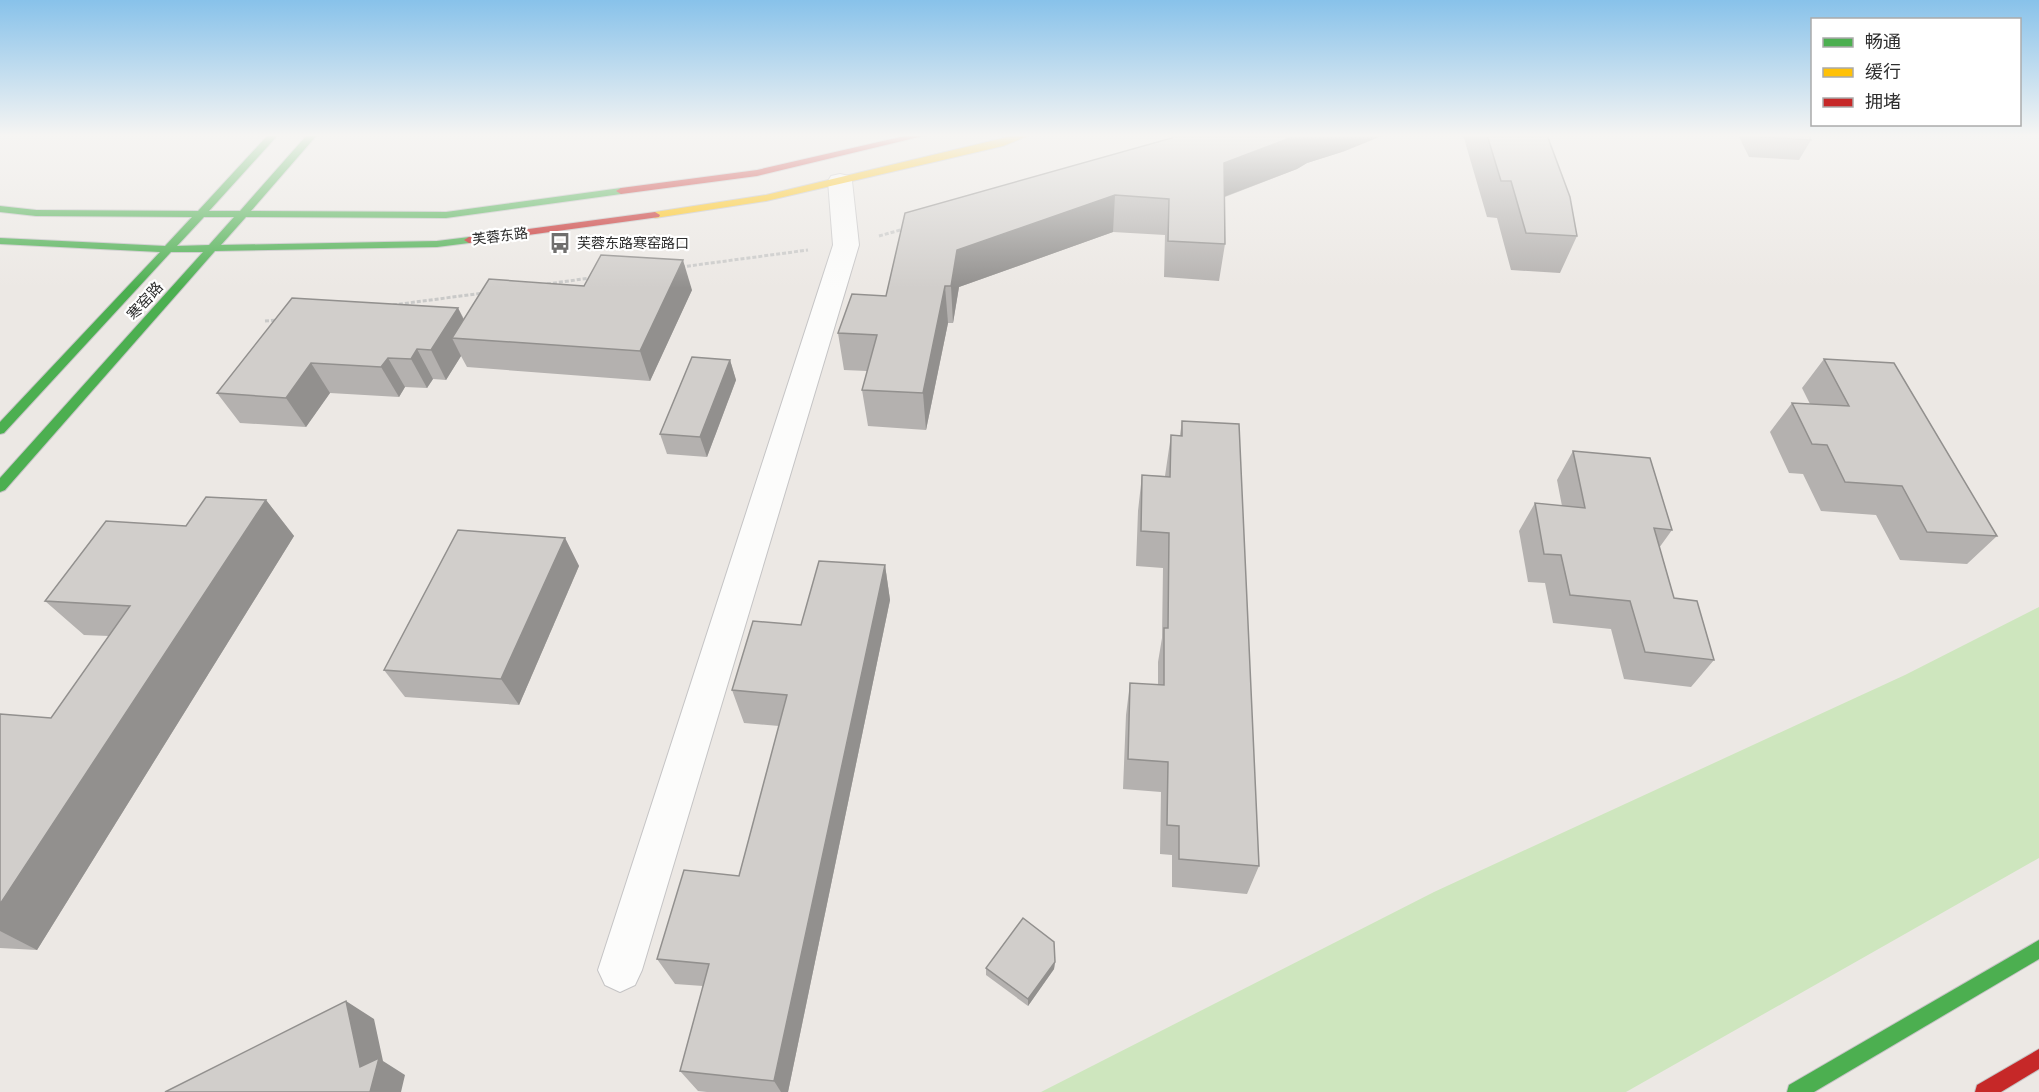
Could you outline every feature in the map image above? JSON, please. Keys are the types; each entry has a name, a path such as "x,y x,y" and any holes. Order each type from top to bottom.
{"main road":[{"name":"寒窑路","path":"0,430 228,186"},
{"name":"寒窑路","path":"0,487 269,186"},
{"name":"芙蓉东路","path":"0,209 36,213 446,215 661,186"},
{"name":"芙蓉东路","path":"0,241 170,249 436,244 766,198 818,186"},
{"path":"1796,1092 2039,949"},
{"path":"1984,1092 2039,1058"}],"street":[{"path":"620,970 846,245 840,186"}],"path":[{"path":"680,267 846,245 914,226"},
{"path":"538,285 597,278"},
{"path":"384,306 490,292"},
{"path":"265,321 289,318"}],"green space":[{"path":"2039,607 2039,858 1626,1092 1041,1092 1434,892 1905,675"}],"building":[{"path":"1001,186 1224,186 1225,244 1168,241 1169,199 1115,195 957,250 951,286 945,286 923,393 862,390 877,335 838,333 852,294 886,296 905,213"},
{"path":"1512,186 1566,186 1577,236 1526,233"},
{"path":"601,255 683,260 640,351 452,338 489,279 584,286"},
{"path":"292,298 458,308 431,350 417,349 411,359 388,358 381,367 311,363 286,398 217,393"},
{"path":"692,357 730,360 700,437 660,434"},
{"path":"1824,359 1894,363 1997,536 1927,532 1902,486 1845,482 1827,445 1812,444 1792,403 1849,406"},
{"path":"1182,421 1239,424 1259,866 1179,859 1179,826 1167,825 1168,762 1128,759 1130,683 1164,685 1164,628 1168,628 1169,533 1141,531 1142,475 1170,477 1171,435 1182,436"},
{"path":"1573,451 1650,458 1672,530 1654,528 1674,598 1697,601 1714,660 1645,652 1630,601 1570,595 1561,555 1544,554 1535,503 1585,508"},
{"path":"206,497 266,500 0,904 0,714 51,718 130,606 45,601 106,521 186,526"},
{"path":"458,530 565,538 501,679 384,670"},
{"path":"819,561 885,565 774,1081 680,1071 709,964 657,959 684,870 739,876 787,695 732,690 753,621 801,625"},
{"path":"1023,918 1054,942 1055,962 1028,999 986,968"},
{"path":"346,1001 360,1067 379,1058 370,1092 165,1092"}],"traffic: fast":[{"path":"0,430 227,186"},
{"path":"0,487 268,186"},
{"path":"0,209 36,213 446,215 621,191"},
{"path":"0,241 170,249 437,244 469,240"},
{"path":"1796,1092 2039,949"}],"traffic: slow":[{"path":"655,215 766,198 818,186"}],"traffic: jam":[{"path":"621,191 659,186"},
{"path":"469,240 655,215"},
{"path":"1984,1092 2039,1058"}],"place":[{"name":"芙蓉东路寒窑路口","path":"560,243"}]}
